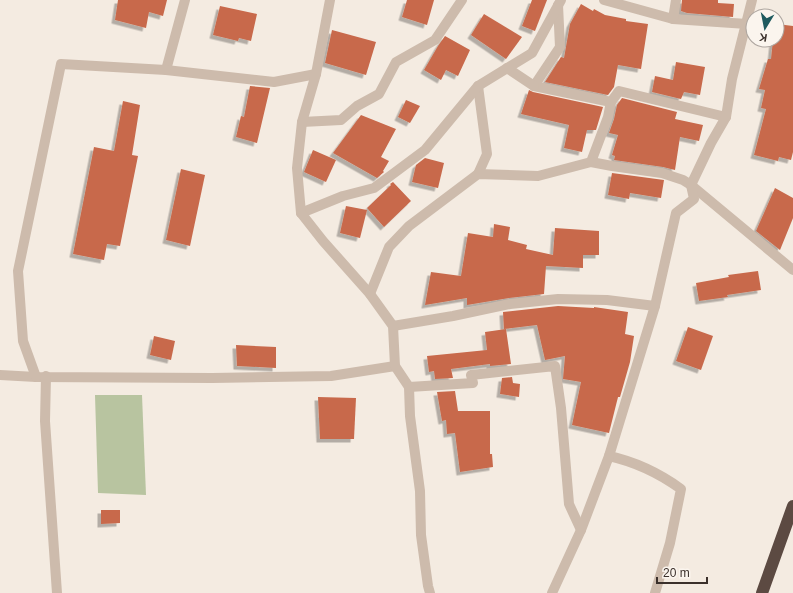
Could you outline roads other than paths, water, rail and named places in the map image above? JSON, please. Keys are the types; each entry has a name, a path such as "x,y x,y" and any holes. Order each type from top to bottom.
{"highway":[{"path":"762,593 793,506"}],"street":[{"path":"166,70 185,0"},
{"path":"330,0 316,74 302,122 297,168 301,213 370,294 393,326 395,366 409,387 410,416 420,491 421,535 430,593"},
{"path":"302,122 341,120 357,106 379,94 396,62 435,40 462,0"},
{"path":"604,0 673,19 745,24"},
{"path":"673,19 676,0"},
{"path":"301,213 343,196 374,188 425,150 478,86 532,53 560,3"},
{"path":"534,86 560,47 560,3"},
{"path":"552,593 581,530 609,456 655,306 676,213 694,199 691,185 711,143 726,117 732,78 745,28"},
{"path":"57,593 41,377 22,341 18,271 61,64 166,70 274,82 316,74"},
{"path":"507,68 534,86 611,102"},
{"path":"370,294 389,247 409,226 478,174 487,154 478,86"},
{"path":"591,162 608,117 611,102 618,90 726,117"},
{"path":"478,174 538,176 591,162 662,173 683,180 691,185 793,270"},
{"path":"393,326 453,316 510,304 558,298 607,300 655,306"},
{"path":"0,375 41,377 212,378 331,376 395,366"},
{"path":"409,387 473,383 471,375 555,366 561,408 569,504 581,530"},
{"path":"609,456 638,464 667,479 681,489 670,544 655,593"}]}
